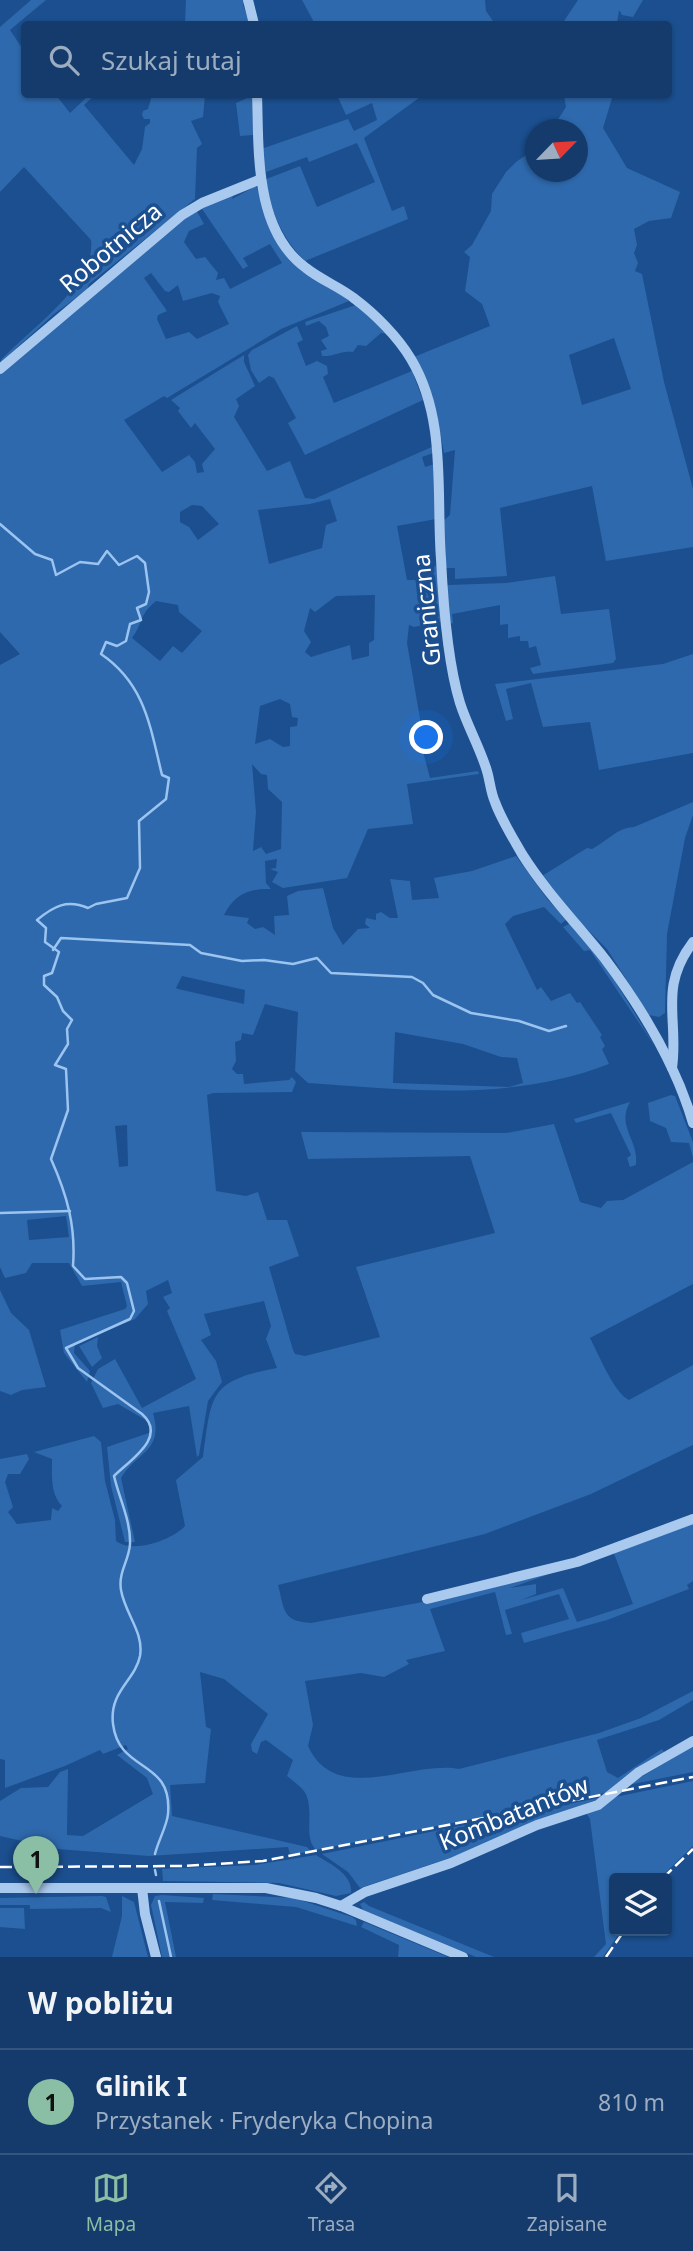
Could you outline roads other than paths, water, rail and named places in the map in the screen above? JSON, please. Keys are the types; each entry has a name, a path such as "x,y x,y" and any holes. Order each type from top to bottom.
{"street":[{"path":"248,0 253,21"},
{"name":"Graniczna","path":"257,98 257,146 261,179 270,215 289,253 305,268 354,298 411,359 424,392 440,468 440,558 460,701 486,768 494,802 553,899 604,958 629,994 672,1068 693,1123"},
{"name":"Robotnicza","path":"0,369 182,215 220,195 261,179"},
{"path":"672,1068 670,1011 676,967 693,942"},
{"path":"427,1599 577,1562 693,1519"},
{"name":"Kombatantów","path":"341,1906 365,1892 451,1863 537,1825 598,1805 639,1772 693,1741"},
{"path":"0,1888 266,1888 341,1906 463,1957"},
{"path":"142,1888 145,1914 156,1957"}],"waterway":[{"path":"0,524 35,554 52,560 56,575 80,562 98,564 107,551 119,565 137,556 145,563 149,592 146,604 137,608 141,620 130,624 126,641 117,646 106,642 101,654 127,679 143,707 162,775 169,778 166,799 139,821 140,868 127,898 88,908 74,904 61,905 37,920 46,928 45,942 59,952 52,973 44,976 44,985 57,997 63,1011 72,1020 67,1029 68,1044 55,1065 66,1069 68,1110 51,1159 69,1211 73,1237 73,1266 85,1279 121,1277 127,1283 134,1311 130,1319 66,1348 78,1368 142,1414 151,1431 144,1448 114,1476 130,1535 121,1590 137,1631 140,1656 133,1673 118,1695 113,1724 117,1740 125,1751 154,1774 162,1783 167,1796 167,1819 155,1854"},
{"path":"53,950 61,938 190,945 201,953 242,961 264,960 293,964 317,958 331,973 412,977 423,983 433,995 471,1013 519,1021 549,1031 566,1026"},
{"path":"0,1213 70,1211"},
{"path":"155,1870 156,1875"},
{"path":"159,1901 171,1957"}],"railway":[{"path":"0,1867 183,1866 263,1861 693,1777"},
{"path":"668,1873 693,1849"},
{"path":"606,1957 621,1936"}],"place":[{"name":"Glinik I","path":"36,1894"}]}
